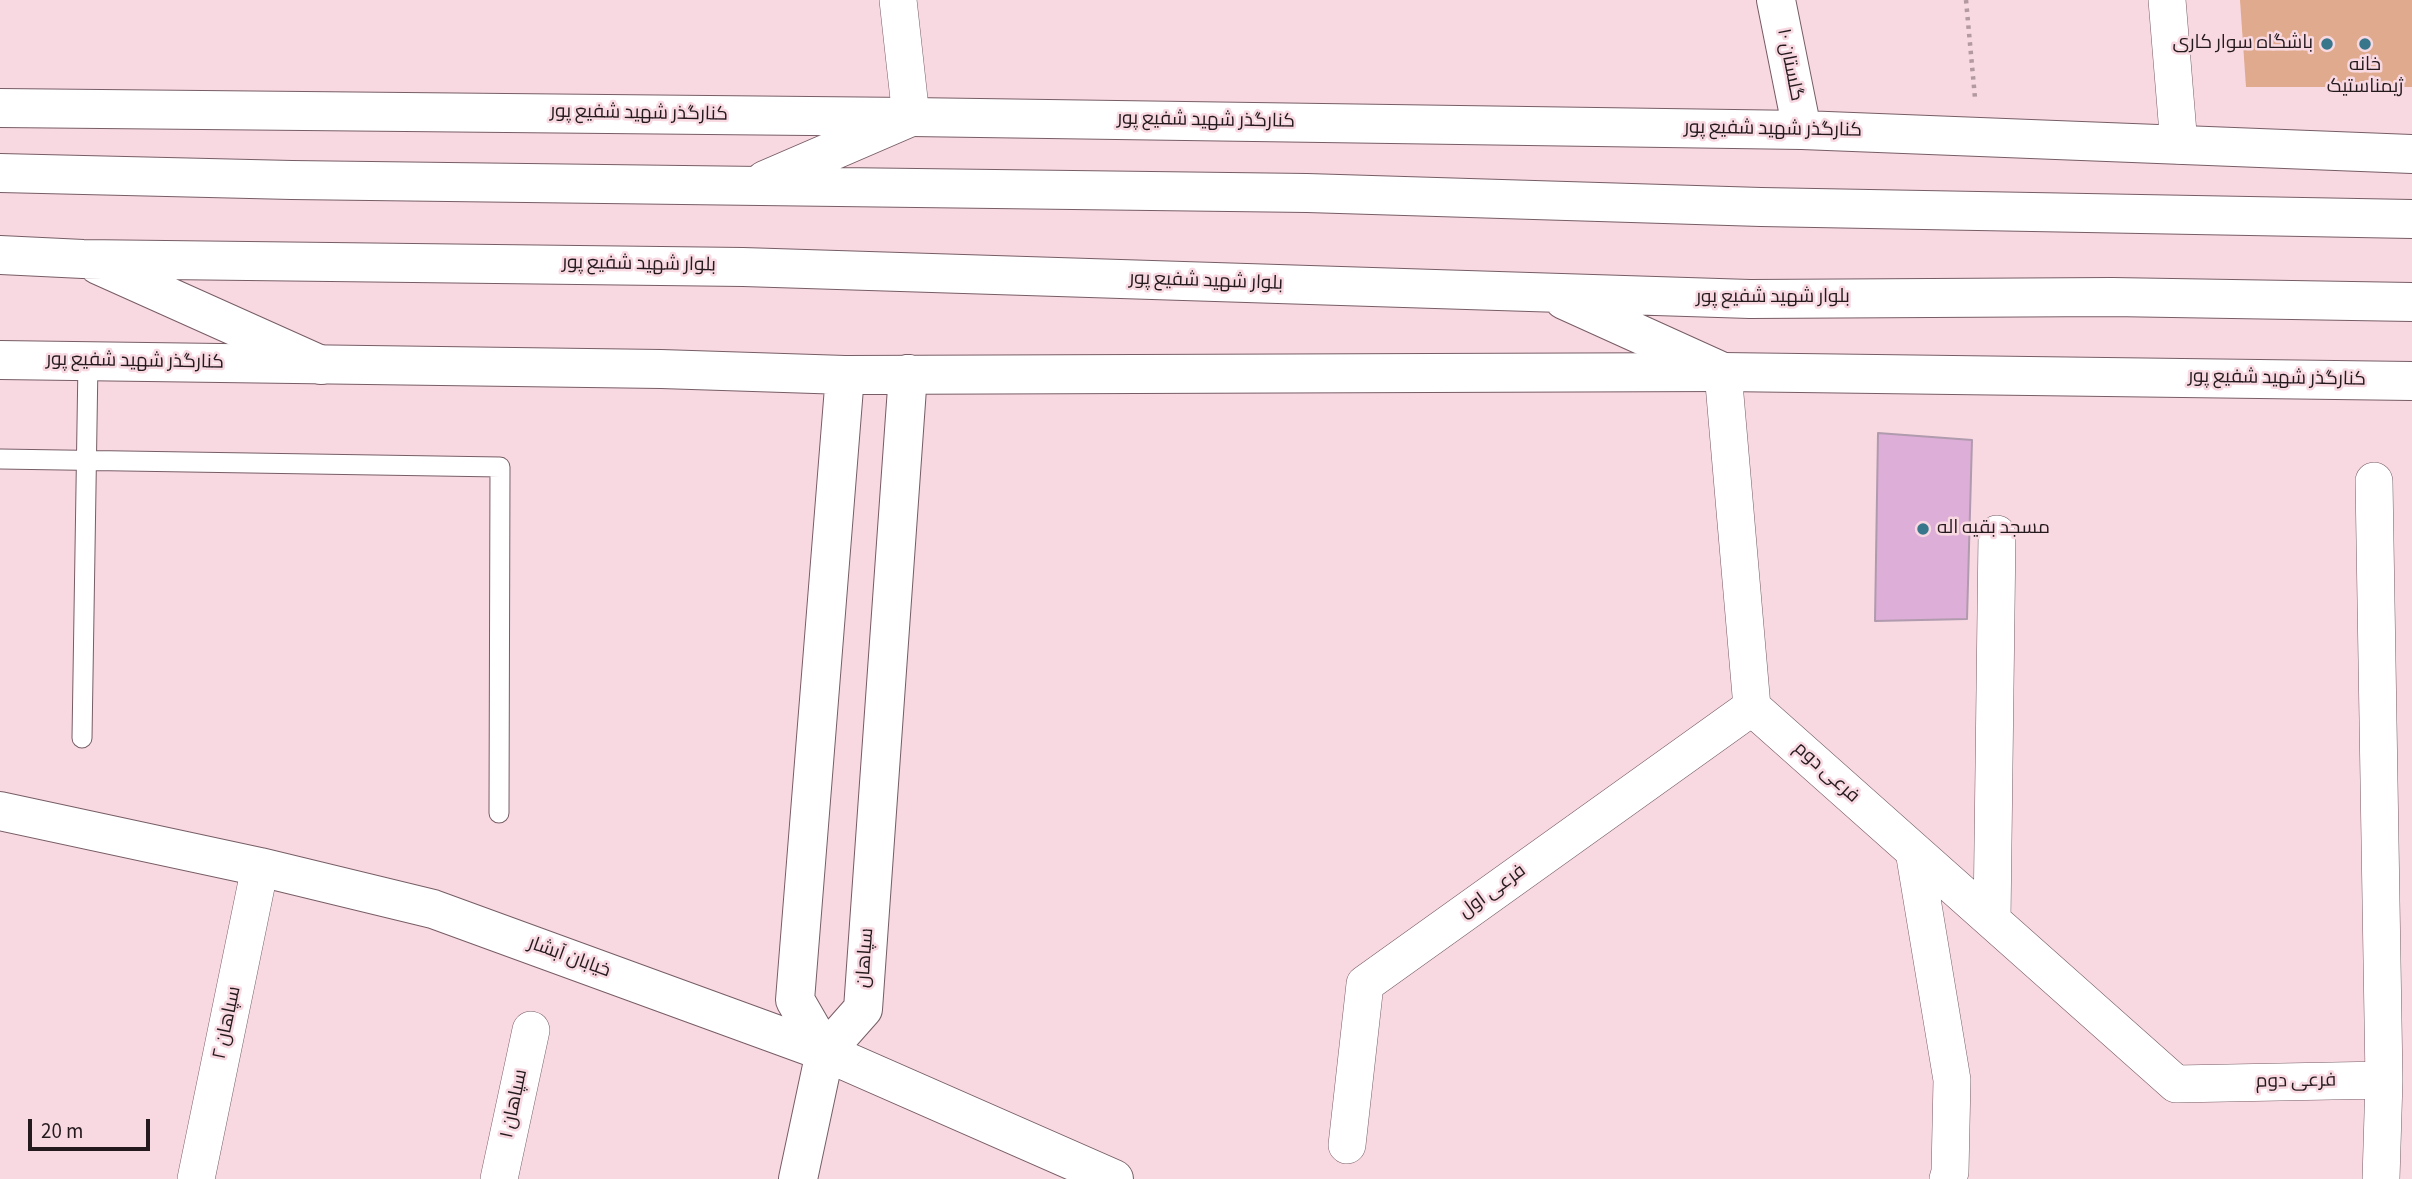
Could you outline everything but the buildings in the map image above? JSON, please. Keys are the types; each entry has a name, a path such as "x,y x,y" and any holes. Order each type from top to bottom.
{"main road":[{"name":"گلستان ۱۰","path":"1776,0 1802,130"},
{"name":"کنارگذر شهید شفیع پور","path":"0,108 911,117 1802,130 2412,154"},
{"path":"752,186 911,117"},
{"path":"0,173 292,180 1307,193 1762,207 2412,219"},
{"name":"بلوار شهید شفیع پور","path":"0,255 83,259 743,267 1750,299 2112,297 2412,302"},
{"path":"83,259 321,365"},
{"path":"1549,293 1723,372"},
{"name":"کنارگذر شهید شفیع پور","path":"0,360 661,369 845,375 1723,372 2412,381"},
{"name":"سپاهان","path":"825,1052 863,1009 908,374"},
{"path":"798,1179 825,1052 795,1000 845,375"},
{"name":"خیابان آبشار","path":"0,811 260,867 433,909 825,1052 1114,1179"}],"street":[{"path":"898,0 911,117"},
{"path":"2167,0 2179,145"},
{"path":"1723,372 1752,707"},
{"path":"2374,481 2384,1080 2381,1179"},
{"path":"1992,920 1997,534"},
{"name":"فرعی دوم","path":"1752,707 2176,1084 2384,1080"},
{"name":"فرعی اول","path":"1347,1144 1365,984 1752,707"},
{"path":"1914,851 1952,1080 1948,1179"},
{"name":"سپاهان ۲","path":"196,1179 260,867"},
{"name":"سپاهان ۱","path":"499,1179 531,1030"}],"lane":[{"path":"82,738 88,362"},
{"path":"0,459 499,467 499,813"}],"path":[{"path":"1966,0 1979,137"}],"shaded area":[{"name":"باشگاه سوار کاری","path":"2240,0 2412,0 2412,87 2246,87"}],"place":[{"name":"باشگاه سوار کاری","path":"2327,44"},
{"name":"خانه ژیمناستیک","path":"2365,44"},
{"name":"مسجد بقیه اله","path":"1923,529"}]}
